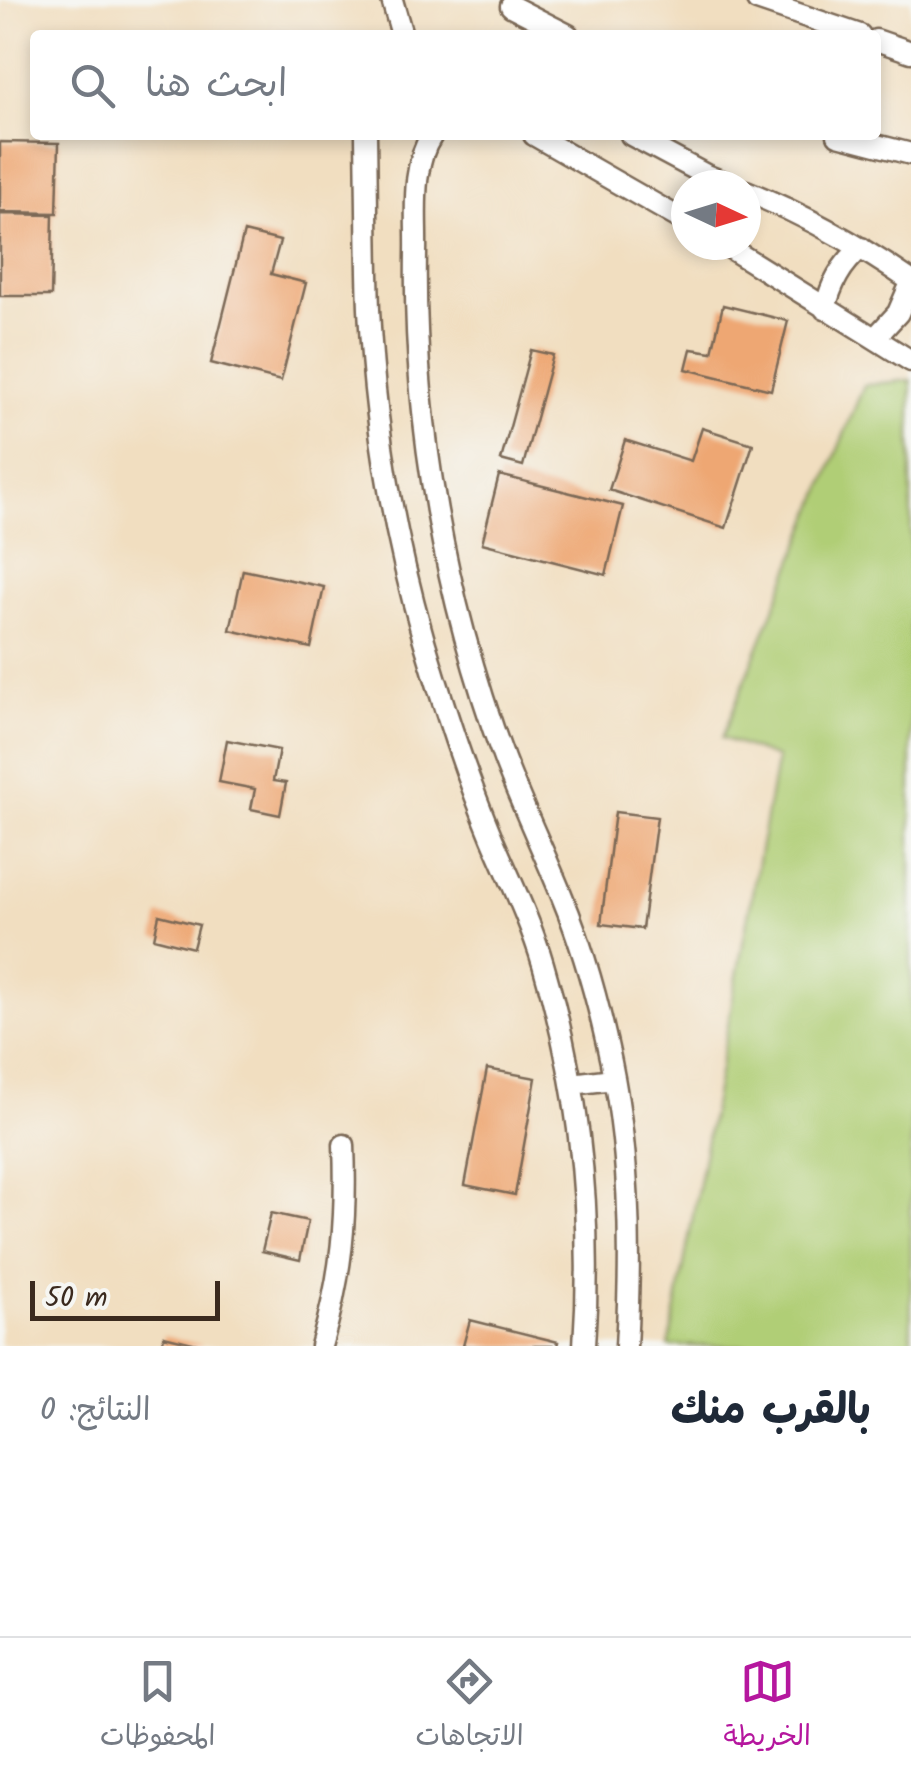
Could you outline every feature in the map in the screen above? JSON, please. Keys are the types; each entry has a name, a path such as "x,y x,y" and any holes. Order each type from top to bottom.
{"street":[{"path":"392,0 401,30"},
{"path":"757,0 845,30"},
{"path":"511,6 558,30"},
{"path":"881,42 911,52"},
{"path":"366,140 369,311 390,490 422,634 460,754 522,904 559,1023 572,1084 586,1207 588,1280 584,1346"},
{"path":"429,140 420,160 415,308 420,382 442,529 479,681 531,828 564,900 608,1046 627,1184 630,1240 626,1346"},
{"path":"543,140 671,213"},
{"path":"641,140 698,170"},
{"path":"857,140 911,154"},
{"path":"761,198 861,248 911,282 898,313 875,338"},
{"path":"826,309 835,280 861,248"},
{"path":"749,260 911,361"},
{"path":"572,1084 613,1079"},
{"path":"321,1346 343,1252 344,1146"}],"green space":[{"path":"911,380 911,1346 669,1346 777,758 722,738 864,385"}],"building":[{"path":"0,142 59,143 57,213 0,212"},
{"path":"0,214 53,215 51,296 0,296"},
{"path":"244,232 280,241 271,274 306,283 281,381 211,363"},
{"path":"723,305 788,321 771,390 686,369 691,349 712,352"},
{"path":"531,350 553,355 523,466 501,460"},
{"path":"702,428 753,444 726,528 609,490 625,440 691,461"},
{"path":"499,475 623,506 606,575 482,543"},
{"path":"243,570 324,587 311,648 230,630"},
{"path":"227,740 279,750 273,781 286,783 280,815 251,809 255,789 219,782"},
{"path":"615,812 657,817 642,929 601,924"},
{"path":"159,915 199,925 193,948 154,938"},
{"path":"487,1069 536,1078 515,1195 465,1185"},
{"path":"271,1213 308,1221 300,1260 262,1251"},
{"path":"470,1320 558,1342 557,1346 463,1346"},
{"path":"164,1336 201,1345 201,1346 162,1346"}]}
